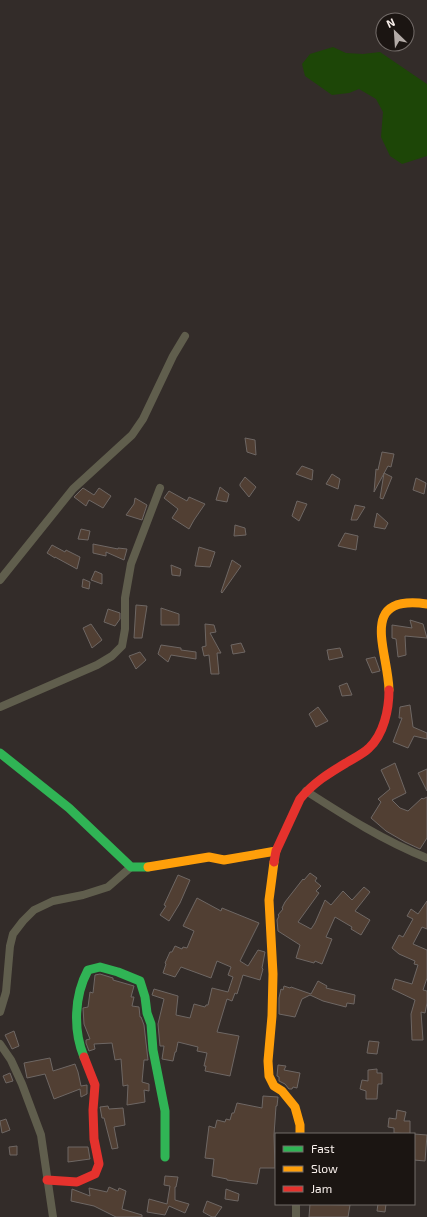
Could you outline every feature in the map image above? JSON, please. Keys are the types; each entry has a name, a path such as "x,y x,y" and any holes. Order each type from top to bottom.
{"street":[{"path":"0,580 73,490 132,435 143,419 173,356 185,336"},
{"path":"0,707 97,665 112,656 122,646 125,629 125,598 131,564 160,488"},
{"path":"300,1133 300,1125 295,1107 282,1091 274,1086 269,1076 268,1061 272,1016 273,974 269,900 276,851 300,799 306,791 321,778 368,749 375,740 386,714 390,694 381,631 383,618 387,609 395,604 403,602 427,604"},
{"path":"0,753 69,808 131,867"},
{"path":"306,791 347,817 409,851 427,858"},
{"path":"0,1012 6,992 10,946 13,934 34,910 53,901 83,895 108,887 131,867 148,867 209,857 224,860 276,851"},
{"path":"47,1180 77,1182 95,1174 99,1164 94,1139 93,1110 95,1085 79,1045 76,1007 83,979 88,970 100,968 118,972 140,981 151,1024 153,1050 165,1111 166,1157"},
{"path":"0,1044 11,1060 22,1084 41,1136 53,1217"},
{"path":"296,1205 296,1217"}],"green space":[{"path":"333,47 346,53 363,54 380,52 427,84 427,156 402,164 390,156 381,137 383,112 376,99 359,89 349,93 332,95 305,76 302,64 310,54"}],"building":[{"path":"245,438 255,440 256,455 247,452"},
{"path":"382,452 394,454 391,467 388,466 374,492 376,469 378,470"},
{"path":"302,466 313,470 312,480 296,474"},
{"path":"384,473 392,477 383,499 380,498"},
{"path":"332,474 340,479 338,489 326,484"},
{"path":"245,477 256,487 249,497 240,486"},
{"path":"416,478 426,483 424,494 413,490"},
{"path":"220,487 229,494 227,502 216,500"},
{"path":"83,488 94,495 99,488 111,496 103,508 89,500 86,506 74,497"},
{"path":"169,491 187,501 189,497 205,504 189,529 172,518 178,509 164,498"},
{"path":"135,498 147,505 142,520 126,515 134,504"},
{"path":"297,501 307,504 299,521 292,516"},
{"path":"355,505 365,507 357,520 351,520"},
{"path":"377,513 388,523 385,529 374,527"},
{"path":"235,525 245,528 246,535 234,536"},
{"path":"81,529 90,531 88,540 78,539"},
{"path":"345,533 358,536 356,550 338,546"},
{"path":"93,544 118,549 127,549 124,560 106,552 106,556 93,553"},
{"path":"52,545 65,552 66,550 80,557 77,569 47,553"},
{"path":"199,547 215,552 210,567 195,566"},
{"path":"232,560 241,566 222,593 221,592"},
{"path":"171,565 181,569 180,576 172,575"},
{"path":"95,571 102,574 102,584 91,580"},
{"path":"83,579 90,582 89,589 82,587"},
{"path":"136,605 147,606 142,638 134,638"},
{"path":"161,608 179,614 179,625 161,625"},
{"path":"108,609 120,613 120,619 115,626 104,622"},
{"path":"410,620 423,624 427,638 405,636 406,655 398,657 396,639 392,638 392,625 412,628"},
{"path":"91,624 102,640 92,648 83,628"},
{"path":"205,624 214,625 216,632 210,633 221,653 217,653 219,674 211,674 209,655 204,656 202,647 206,646"},
{"path":"241,643 245,652 233,654 231,645"},
{"path":"161,645 196,652 196,659 171,655 168,662 158,654"},
{"path":"340,648 343,657 329,660 327,650"},
{"path":"140,652 146,660 136,669 129,656"},
{"path":"375,657 380,671 372,673 366,659"},
{"path":"347,683 352,695 342,696 339,686"},
{"path":"410,705 413,727 427,733 427,739 414,736 408,748 393,742 402,718 399,718 400,707"},
{"path":"318,707 328,721 316,727 309,714"},
{"path":"395,763 406,793 392,800 400,808 408,811 422,798 427,797 427,838 420,849 386,831 371,818 381,802 378,799 390,789 381,770"},
{"path":"427,769 427,791 418,773"},
{"path":"310,873 317,878 315,881 321,886 316,891 319,893 298,922 311,929 325,900 331,905 343,891 352,900 364,887 370,892 355,911 370,920 361,935 351,929 352,927 335,917 326,937 332,939 322,964 315,961 314,963 296,958 300,945 278,931 278,915 283,909 282,908 285,902 303,879 304,880"},
{"path":"178,875 190,880 180,903 169,921 160,915 166,906 164,905"},
{"path":"197,898 221,911 222,908 259,923 240,961 248,966 258,950 265,952 260,980 243,975 237,994 235,993 232,1001 227,999 217,1032 239,1036 230,1076 205,1071 206,1066 204,1066 207,1053 197,1051 198,1047 178,1042 173,1061 162,1059 164,1046 160,1046 158,1024 164,999 152,995 154,989 178,996 176,1015 190,1018 194,1004 205,1007 208,1005 212,988 228,992 233,977 228,975 231,967 217,961 211,978 181,967 175,977 163,973 165,963 170,952 172,952 175,946 182,949 183,947 187,948 194,931 183,926"},
{"path":"427,901 427,929 422,927 413,944 427,950 427,978 423,990 427,991 427,1003 425,1013 421,1012 423,1040 412,1040 411,1014 415,1000 392,989 395,979 412,984 418,965 414,964 415,961 399,954 392,948 399,935 403,937 413,919 407,916 411,909 418,914"},
{"path":"100,974 113,978 113,980 134,986 131,997 134,997 132,1006 139,1007 140,1017 144,1025 148,1060 144,1060 142,1082 149,1084 149,1091 144,1090 145,1102 127,1105 128,1085 123,1086 121,1059 115,1060 112,1043 94,1044 95,1049 89,1051 86,1043 86,1040 90,1039 84,1024 83,1008 88,1007 90,992 93,993 95,975"},
{"path":"318,981 327,986 326,988 355,995 354,1004 347,1003 346,1007 323,1001 310,995 302,999 295,1017 279,1014 279,998 281,989 283,990 284,986 311,994"},
{"path":"14,1031 19,1046 12,1049 5,1035"},
{"path":"369,1041 379,1042 377,1054 367,1053"},
{"path":"50,1058 53,1071 75,1064 81,1086 87,1085 87,1094 81,1097 80,1089 54,1099 45,1074 27,1078 24,1063"},
{"path":"278,1065 286,1066 284,1070 300,1073 297,1088 293,1087 292,1089 289,1089 285,1084 279,1081 279,1077 277,1076"},
{"path":"377,1069 377,1073 382,1073 382,1084 378,1084 377,1099 366,1099 366,1091 360,1089 362,1080 368,1081 368,1070"},
{"path":"10,1073 13,1081 6,1083 3,1076"},
{"path":"263,1096 278,1097 274,1135 275,1168 260,1168 257,1184 227,1180 212,1176 214,1159 205,1158 209,1126 215,1128 217,1120 225,1122 226,1119 230,1120 237,1103 262,1108"},
{"path":"108,1106 109,1109 123,1108 125,1125 114,1127 118,1148 112,1149 100,1107"},
{"path":"397,1110 406,1112 404,1121 410,1121 410,1133 394,1133 394,1128 388,1127 389,1118 396,1119"},
{"path":"6,1119 10,1130 2,1133 0,1121"},
{"path":"415,1134 427,1135 425,1161 415,1160"},
{"path":"17,1146 17,1155 10,1155 9,1147"},
{"path":"68,1147 88,1147 90,1159 68,1162"},
{"path":"165,1176 178,1177 175,1187 175,1200 189,1204 185,1213 169,1206 165,1215 147,1212 149,1199 167,1204 170,1186 164,1185"},
{"path":"109,1187 118,1191 119,1188 126,1191 122,1209 142,1215 142,1217 116,1217 94,1206 71,1201 72,1189 90,1196 89,1188 107,1192"},
{"path":"226,1189 239,1194 238,1201 225,1199"},
{"path":"207,1201 222,1207 215,1217 203,1212"},
{"path":"310,1205 350,1205 348,1217 309,1217"},
{"path":"378,1205 386,1205 385,1212 377,1211"}],"traffic: fast":[{"path":"0,753 69,808 131,867 148,867"},
{"path":"84,1057 78,1036 77,1013 80,991 88,970 100,967 118,972 140,981 151,1024 153,1050 165,1111 165,1157"}],"traffic: slow":[{"path":"389,690 382,643 381,628 384,616 391,608 405,603 427,604"},
{"path":"148,867 209,857 224,860 276,851"},
{"path":"274,862 269,900 273,974 272,1016 268,1061 269,1076 274,1086 282,1091 295,1107 300,1125 300,1133"}],"traffic: jam":[{"path":"274,862 276,851 300,799 310,788 333,771 364,752 374,742 385,721 389,690"},
{"path":"47,1180 77,1182 95,1174 99,1164 94,1139 93,1110 95,1085 84,1057"}]}
